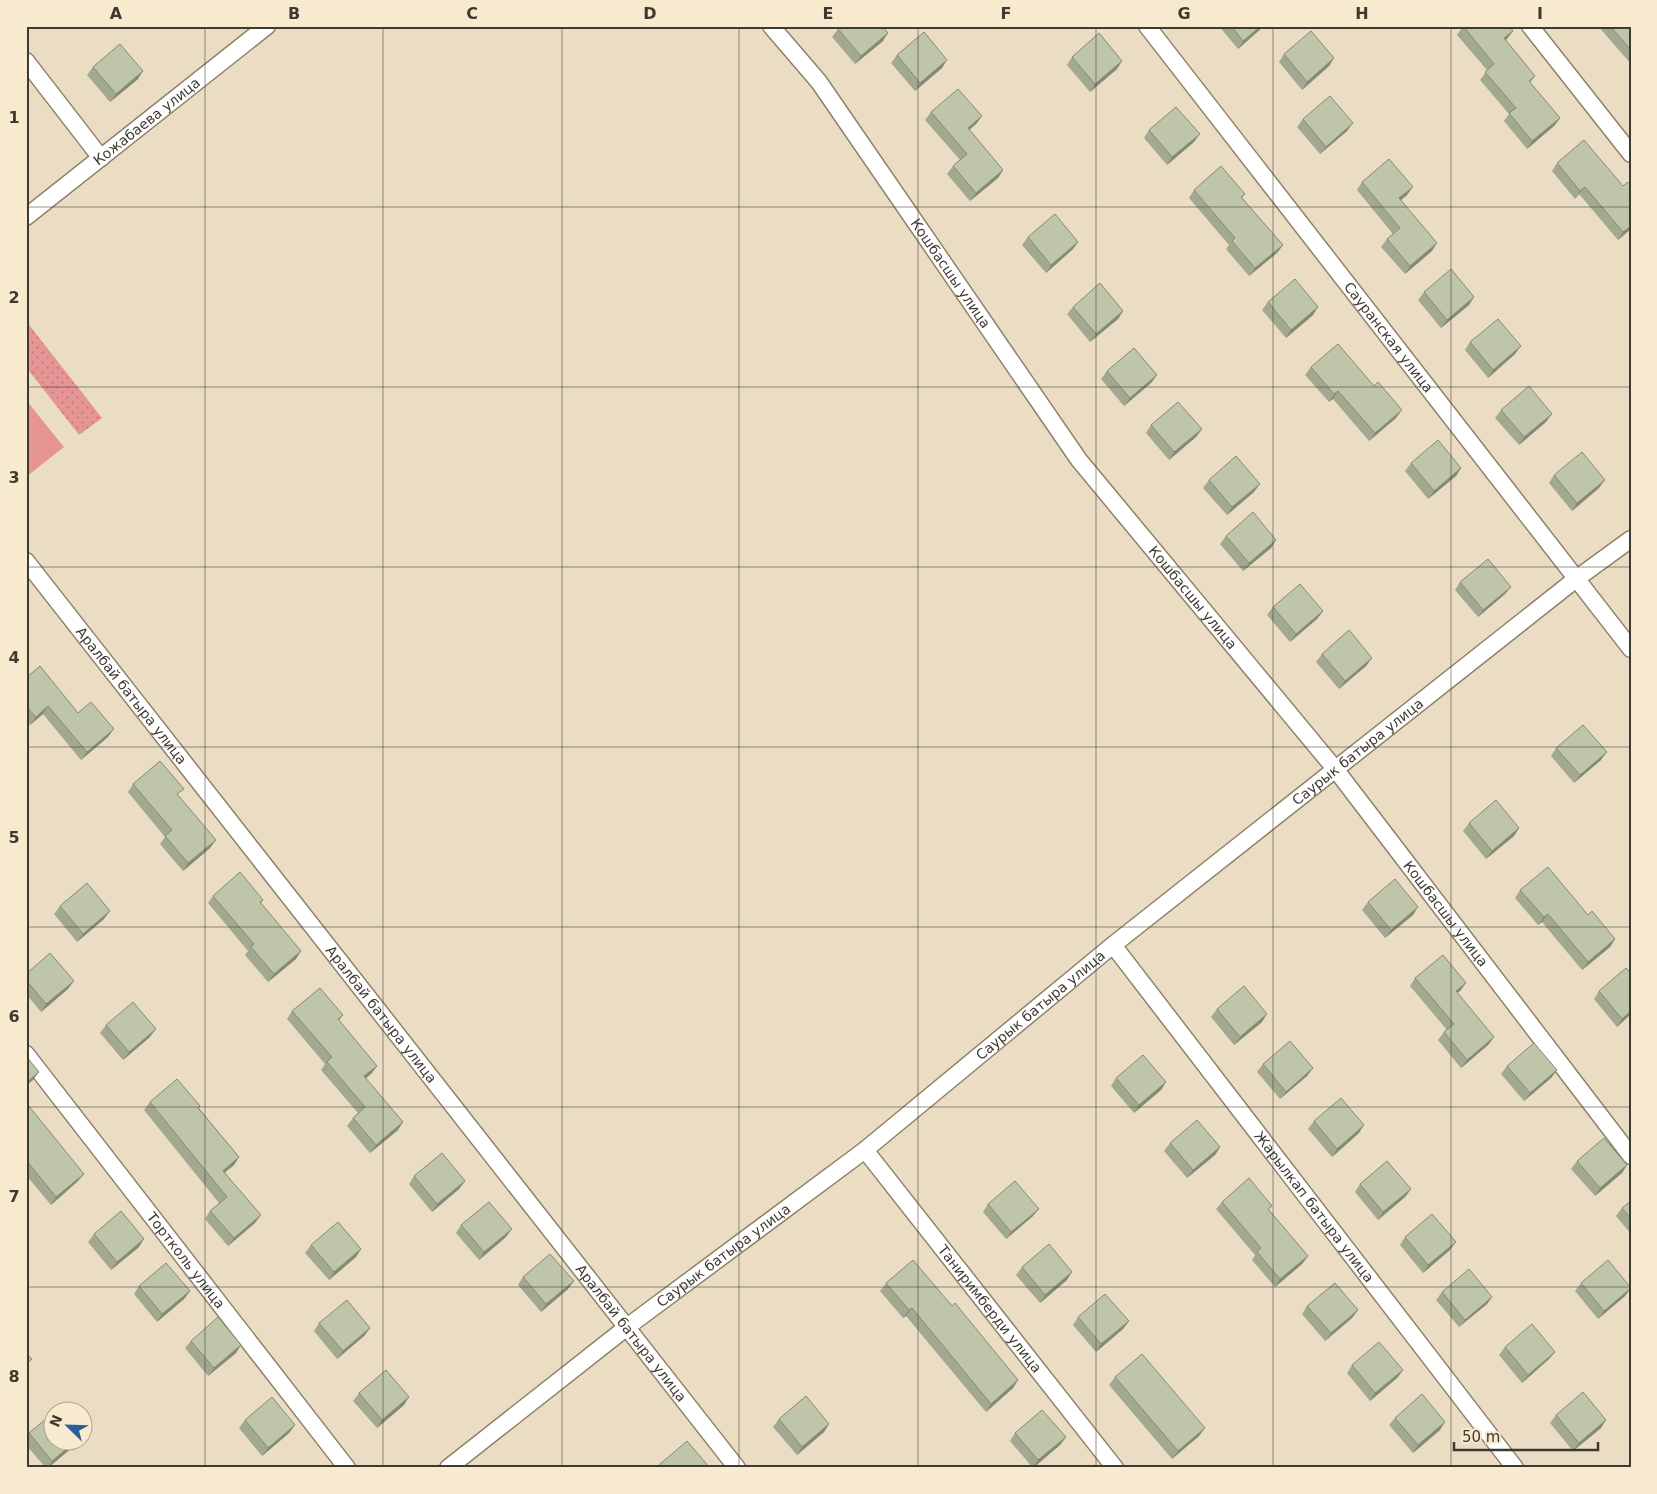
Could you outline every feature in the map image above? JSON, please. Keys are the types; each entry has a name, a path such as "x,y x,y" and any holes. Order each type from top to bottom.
{"street":[{"name":"Кожабаева улица","path":"26,217 267,26"},
{"name":"Кошбасшы улица","path":"771,26 819,82 1079,460 1336,770 1631,1156"},
{"name":"Сауранская улица","path":"1147,26 1631,649"},
{"path":"1530,26 1631,154"},
{"path":"26,61 101,158"},
{"name":"Саурык батыра улица","path":"448,1468 627,1327 865,1150 1113,945 1576,579 1631,539"},
{"name":"Аралбай батыра улица","path":"26,561 737,1468"},
{"name":"Жарылкап батыра улица","path":"1113,945 1515,1468"},
{"name":"Тортколь улица","path":"26,1054 347,1468"},
{"name":"Таниримберди улица","path":"865,1150 1115,1468"}],"shaded area":[{"path":"26,321 102,418 79,435 26,367"},
{"path":"26,400 64,447 26,477"}],"building":[{"path":"841,26 882,26 888,33 861,56 838,29"},
{"path":"1231,26 1261,26 1243,41"},
{"path":"1463,26 1509,26 1513,31 1504,38 1535,76 1529,81 1560,118 1532,141 1509,113 1516,108 1485,72 1494,64"},
{"path":"1610,26 1631,26 1631,50"},
{"path":"1311,31 1334,58 1307,82 1284,54"},
{"path":"924,32 947,60 920,83 897,55"},
{"path":"1099,33 1122,61 1095,84 1072,57"},
{"path":"120,44 143,71 116,94 93,67"},
{"path":"958,89 982,116 968,128 1003,170 976,193 953,166 967,154 931,112"},
{"path":"1330,96 1353,123 1326,147 1303,119"},
{"path":"1176,107 1200,134 1172,157 1149,130"},
{"path":"1584,140 1623,186 1628,182 1631,185 1631,226 1623,232 1585,187 1580,191 1557,163"},
{"path":"1389,159 1413,187 1399,198 1437,243 1410,266 1387,239 1400,228 1362,182"},
{"path":"1221,166 1245,194 1241,197 1283,245 1255,268 1232,241 1235,238 1194,190"},
{"path":"1055,214 1078,242 1051,265 1028,237"},
{"path":"1451,269 1474,297 1447,320 1424,292"},
{"path":"1295,279 1318,307 1291,330 1268,302"},
{"path":"1100,283 1123,311 1096,334 1073,307"},
{"path":"1498,319 1521,346 1493,370 1470,342"},
{"path":"1338,344 1374,386 1378,382 1402,410 1375,433 1338,391 1334,394 1311,367"},
{"path":"1134,348 1157,375 1130,398 1107,371"},
{"path":"1529,386 1552,414 1524,437 1501,410"},
{"path":"1178,402 1202,429 1174,452 1151,425"},
{"path":"1438,440 1461,468 1434,491 1411,463"},
{"path":"1582,452 1605,480 1577,503 1554,475"},
{"path":"1236,456 1260,484 1232,507 1209,480"},
{"path":"1253,512 1276,540 1249,563 1226,536"},
{"path":"1488,559 1511,587 1483,610 1460,582"},
{"path":"1300,584 1323,611 1296,634 1273,607"},
{"path":"1349,630 1372,658 1345,681 1322,654"},
{"path":"40,666 78,713 91,702 114,729 87,752 48,706 36,717 26,706 26,678"},
{"path":"1583,725 1607,752 1580,775 1556,748"},
{"path":"160,761 184,789 177,794 216,840 188,863 165,836 172,830 133,784"},
{"path":"1496,800 1519,828 1492,851 1469,823"},
{"path":"1548,867 1588,915 1592,911 1615,939 1588,962 1548,914 1544,917 1520,890"},
{"path":"240,872 263,900 260,902 301,951 274,974 251,947 254,944 213,896"},
{"path":"1395,879 1418,907 1391,930 1368,902"},
{"path":"87,883 110,911 83,934 60,906"},
{"path":"50,953 74,981 46,1004 26,980 26,974"},
{"path":"1443,955 1466,983 1456,991 1494,1037 1467,1060 1444,1032 1454,1024 1415,978"},
{"path":"1626,968 1631,973 1631,1011 1622,1019 1599,991"},
{"path":"1244,986 1267,1014 1240,1037 1217,1009"},
{"path":"320,988 343,1015 338,1019 377,1066 364,1076 403,1122 376,1145 353,1118 365,1107 327,1062 332,1057 292,1011"},
{"path":"133,1002 156,1029 129,1052 106,1025"},
{"path":"1290,1041 1313,1068 1286,1092 1263,1064"},
{"path":"1534,1043 1557,1070 1530,1093 1507,1066"},
{"path":"1143,1055 1166,1082 1139,1105 1116,1078"},
{"path":"26,1056 39,1072 26,1083"},
{"path":"177,1079 200,1106 198,1108 239,1157 223,1171 261,1215 234,1238 210,1211 227,1197 150,1102"},
{"path":"1341,1098 1364,1125 1337,1149 1314,1121"},
{"path":"28,1105 84,1174 56,1197 26,1160 26,1106"},
{"path":"1197,1120 1220,1147 1193,1170 1170,1143"},
{"path":"1604,1138 1627,1165 1600,1188 1577,1161"},
{"path":"442,1153 465,1181 437,1204 414,1176"},
{"path":"1387,1161 1411,1189 1383,1212 1360,1184"},
{"path":"1249,1178 1272,1206 1268,1209 1308,1256 1280,1279 1257,1252 1261,1248 1222,1202"},
{"path":"1015,1181 1039,1209 1011,1232 988,1204"},
{"path":"1631,1201 1631,1219 1622,1208"},
{"path":"489,1202 512,1229 484,1252 461,1225"},
{"path":"121,1211 144,1239 117,1262 94,1234"},
{"path":"1432,1214 1456,1242 1428,1265 1405,1237"},
{"path":"338,1222 361,1249 334,1272 311,1245"},
{"path":"1049,1244 1072,1272 1045,1295 1022,1267"},
{"path":"550,1254 574,1281 546,1304 523,1277"},
{"path":"913,1260 952,1306 955,1303 1018,1380 991,1404 912,1308 909,1310 886,1283"},
{"path":"1608,1260 1631,1288 1604,1311 1581,1283"},
{"path":"166,1263 190,1291 162,1314 139,1286"},
{"path":"1469,1269 1492,1297 1465,1320 1442,1292"},
{"path":"1335,1283 1358,1310 1331,1333 1307,1306"},
{"path":"1105,1294 1129,1321 1101,1344 1078,1317"},
{"path":"347,1300 370,1328 343,1351 319,1323"},
{"path":"218,1317 241,1345 214,1368 191,1341"},
{"path":"1532,1324 1555,1352 1528,1375 1505,1347"},
{"path":"1379,1342 1403,1370 1375,1393 1352,1365"},
{"path":"26,1353 32,1359 26,1364"},
{"path":"1142,1354 1205,1428 1178,1451 1115,1377"},
{"path":"386,1370 409,1397 382,1420 359,1393"},
{"path":"1583,1392 1606,1420 1579,1443 1556,1415"},
{"path":"1422,1394 1445,1422 1418,1445 1395,1418"},
{"path":"806,1396 829,1424 802,1447 779,1419"},
{"path":"272,1397 295,1425 268,1448 245,1420"},
{"path":"1042,1410 1066,1437 1038,1460 1015,1433"},
{"path":"42,1422 42,1449 29,1433"},
{"path":"687,1441 710,1468 663,1468 660,1464"},
{"path":"45,1452 63,1452 52,1461"}]}
